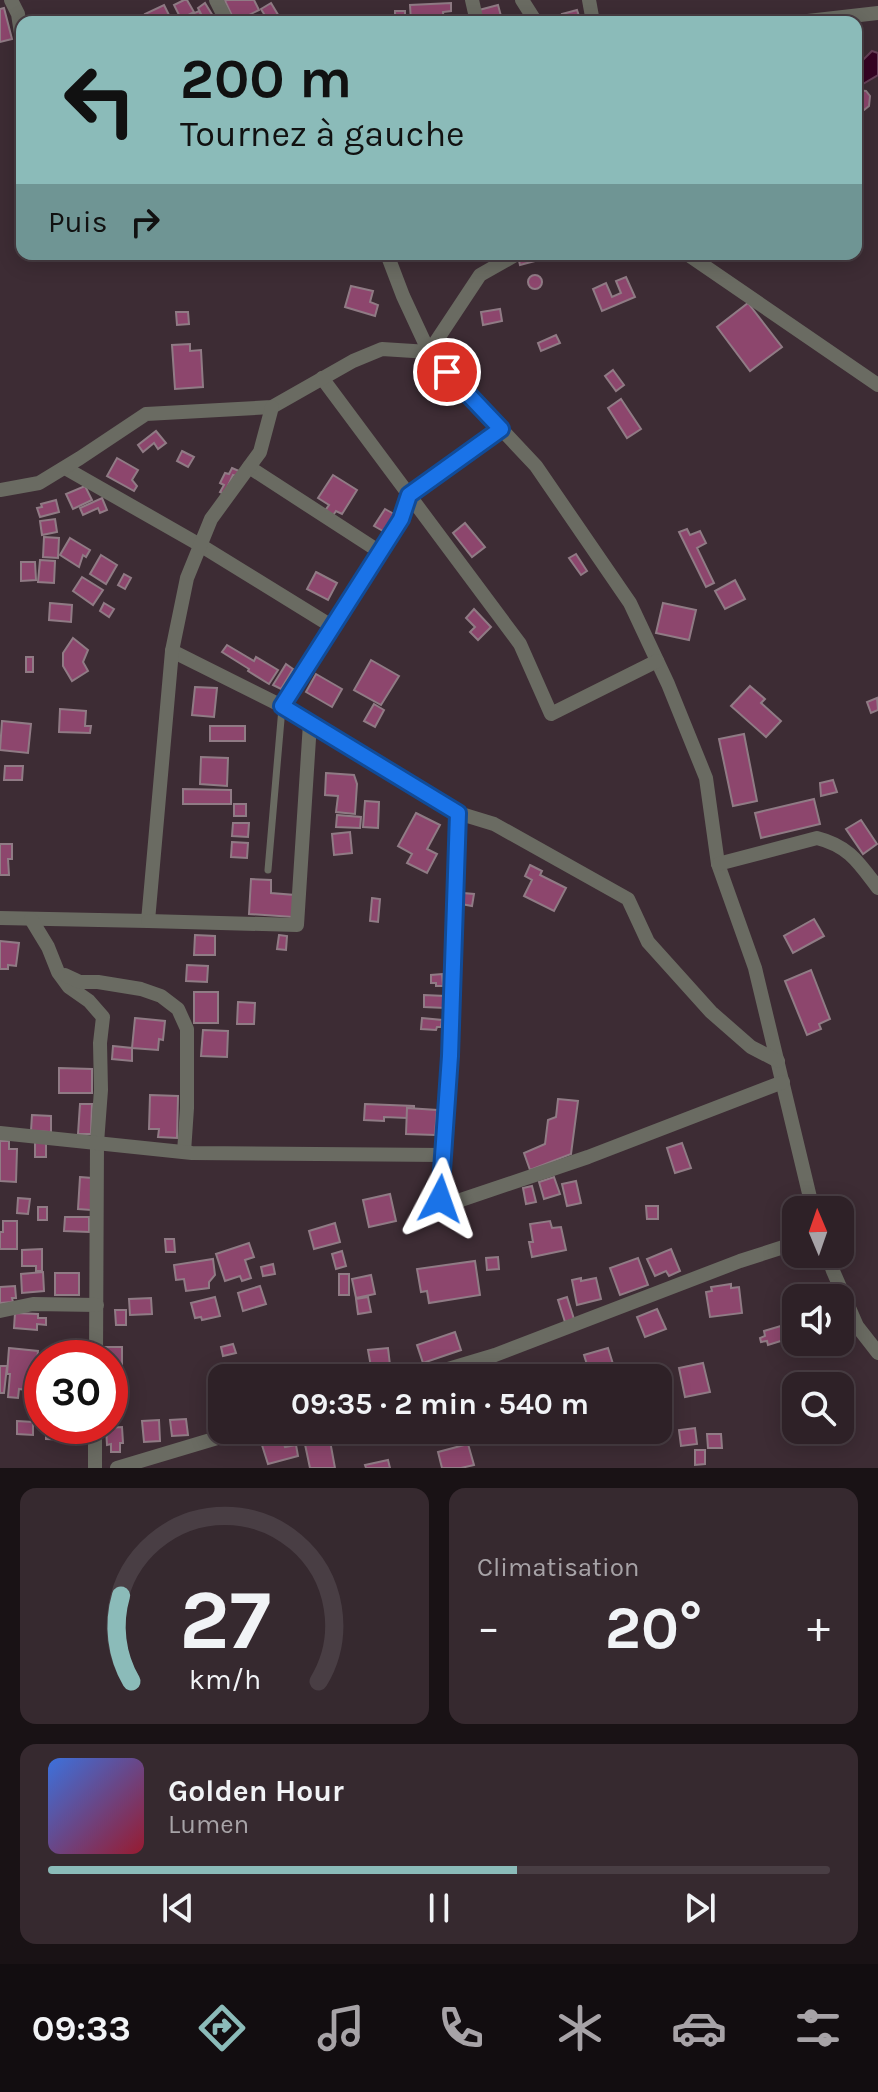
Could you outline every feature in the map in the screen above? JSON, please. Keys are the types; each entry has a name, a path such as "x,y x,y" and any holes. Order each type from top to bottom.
{"street":[{"path":"852,16 878,13"},
{"path":"389,260 429,352 536,466 630,603 668,684 706,778 718,864 755,968 810,1196"},
{"path":"429,352 480,275 506,260"},
{"path":"696,260 878,385"},
{"path":"0,490 39,483 146,414 272,407 353,361 382,349 429,352"},
{"path":"322,378 520,644 551,714 657,661"},
{"path":"148,921 172,651 187,578 211,519 260,452 272,407"},
{"path":"282,706 401,519 409,495 501,429"},
{"path":"249,467 380,552"},
{"path":"65,468 200,545 333,627"},
{"path":"172,651 282,706 458,813 494,824 628,899 648,942 711,1012 751,1047 778,1061"},
{"path":"0,918 297,925 310,723"},
{"path":"458,813 450,1056 440,1199 446,1205 588,1157 783,1082"},
{"path":"718,864 817,838 833,842 851,853 878,888"},
{"path":"31,919 69,987 89,1001 103,1017 97,1143 96,1340"},
{"path":"58,972 80,982 141,989 161,996 178,1009 187,1029 184,1152"},
{"path":"0,1133 184,1152 443,1155"},
{"path":"465,1364 782,1248"},
{"path":"832,1268 857,1326 878,1353"},
{"path":"0,1311 33,1304 97,1305"},
{"path":"117,1468 208,1441"},
{"path":"95,1444 95,1468"}],"lane":[{"path":"268,870 282,706"}],"shaded area":[{"path":"872,51 878,53 878,75 862,84 862,61"}],"building":[{"path":"187,0 194,12 180,16 174,5"},
{"path":"254,0 259,10 247,16 232,16 225,1"},
{"path":"205,3 213,16 202,16 198,8"},
{"path":"271,3 279,16 265,16 261,9"},
{"path":"451,3 451,11 443,12 443,16 411,16 410,5"},
{"path":"164,5 170,16 146,16"},
{"path":"498,5 501,16 481,16 479,10"},
{"path":"4,8 12,39 0,42 0,9"},
{"path":"577,10 579,16 562,16"},
{"path":"395,11 405,11 405,16 395,16"},
{"path":"862,91 870,96 869,106 864,110"},
{"path":"520,260 539,260 520,265"},
{"path":"535,275 542,282 535,289 528,282"},
{"path":"626,277 635,297 602,311 593,289 606,283 612,297 621,293 616,281"},
{"path":"351,286 373,291 370,302 378,305 375,316 345,307"},
{"path":"748,303 782,347 750,371 717,327"},
{"path":"500,309 502,321 483,325 481,312"},
{"path":"176,312 188,312 189,324 177,325"},
{"path":"556,335 560,343 541,351 538,343"},
{"path":"190,344 190,351 201,350 203,387 175,389 172,345"},
{"path":"613,370 624,385 616,391 605,376"},
{"path":"621,399 641,429 627,438 608,408"},
{"path":"156,431 166,443 158,449 154,443 143,452 138,445"},
{"path":"182,451 194,457 188,467 177,461"},
{"path":"117,458 138,470 132,480 137,486 134,491 107,476"},
{"path":"232,468 239,471 236,476 233,475 224,494 220,492 224,485 220,483"},
{"path":"333,475 357,490 342,514 336,511 332,517 324,512 329,505 318,498"},
{"path":"85,486 92,500 73,509 66,494"},
{"path":"102,498 107,510 100,513 98,508 83,515 80,508"},
{"path":"56,500 59,512 40,517 37,508"},
{"path":"385,509 394,514 383,531 374,526"},
{"path":"55,519 57,532 42,535 40,521"},
{"path":"465,523 485,547 472,557 453,533"},
{"path":"687,529 690,535 700,531 706,543 697,548 714,583 706,587 679,532"},
{"path":"44,537 59,538 58,558 43,557"},
{"path":"70,538 90,550 86,557 83,555 79,567 60,555"},
{"path":"576,554 587,571 581,575 569,558"},
{"path":"101,555 117,565 106,584 90,574"},
{"path":"40,560 55,561 54,583 38,582"},
{"path":"21,562 35,562 36,580 21,581"},
{"path":"316,572 337,583 328,600 307,589"},
{"path":"124,574 131,578 125,589 118,585"},
{"path":"82,577 103,590 93,605 73,591"},
{"path":"735,580 745,599 725,609 715,591"},
{"path":"50,603 72,605 71,622 49,620"},
{"path":"104,603 114,609 109,617 100,611"},
{"path":"663,603 696,610 689,640 656,633"},
{"path":"474,609 491,627 478,640 470,632 475,627 466,618"},
{"path":"73,638 88,650 83,662 88,671 72,681 63,666 63,653"},
{"path":"227,645 254,661 256,657 278,670 269,684 222,652"},
{"path":"26,657 33,657 33,672 26,672"},
{"path":"371,660 399,676 381,705 354,690"},
{"path":"286,664 293,669 281,689 273,685"},
{"path":"316,674 342,689 332,707 306,692"},
{"path":"750,686 765,699 761,703 781,721 766,737 731,706"},
{"path":"195,687 217,688 214,717 192,715"},
{"path":"877,698 878,710 871,713 867,702"},
{"path":"374,704 384,710 375,727 364,721"},
{"path":"60,709 86,711 85,726 91,726 90,733 59,732"},
{"path":"2,721 31,724 28,753 0,750"},
{"path":"210,726 245,726 245,741 210,741"},
{"path":"744,734 757,801 733,806 719,739"},
{"path":"201,757 228,758 227,786 200,784"},
{"path":"5,766 23,766 22,780 4,780"},
{"path":"326,773 354,775 357,784 355,814 336,812 338,796 325,795"},
{"path":"833,780 837,792 821,796 820,783"},
{"path":"183,789 231,790 231,804 183,804"},
{"path":"814,799 820,824 761,838 755,813"},
{"path":"365,801 379,802 378,828 363,827"},
{"path":"234,804 246,804 246,816 234,816"},
{"path":"416,813 440,825 427,849 437,854 427,873 407,863 412,854 398,846"},
{"path":"337,815 361,817 360,828 336,827"},
{"path":"861,820 877,844 863,854 846,829"},
{"path":"233,823 249,823 248,837 232,836"},
{"path":"350,832 352,853 334,855 332,834"},
{"path":"232,842 248,843 247,858 231,857"},
{"path":"0,844 12,844 12,859 8,859 9,875 0,875"},
{"path":"530,865 542,871 540,875 566,888 554,911 524,896 532,880 525,876"},
{"path":"251,879 271,880 271,893 295,895 293,917 249,914"},
{"path":"463,893 474,894 472,906 461,904"},
{"path":"372,898 380,899 378,922 370,921"},
{"path":"814,919 824,936 793,953 784,936"},
{"path":"195,935 215,936 215,955 194,955"},
{"path":"279,935 287,936 286,950 277,949"},
{"path":"0,941 19,943 16,966 8,965 8,969 0,969"},
{"path":"187,965 208,966 207,982 186,981"},
{"path":"811,970 830,1019 819,1024 821,1029 807,1035 785,981"},
{"path":"442,974 443,986 431,983 431,975"},
{"path":"194,992 218,992 218,1023 194,1023"},
{"path":"424,995 445,996 445,1008 424,1007"},
{"path":"238,1002 255,1003 254,1024 237,1024"},
{"path":"135,1018 165,1021 163,1040 159,1039 158,1050 132,1048"},
{"path":"422,1018 442,1020 441,1027 436,1030 421,1029"},
{"path":"203,1030 228,1031 227,1057 201,1056"},
{"path":"113,1046 132,1048 132,1061 112,1059"},
{"path":"59,1068 92,1069 92,1093 59,1093"},
{"path":"150,1095 178,1096 177,1138 158,1137 159,1129 149,1129"},
{"path":"558,1099 578,1101 571,1154 530,1170 524,1153 545,1144 548,1120 556,1117"},
{"path":"80,1104 92,1104 91,1134 78,1134"},
{"path":"365,1104 414,1106 414,1109 407,1108 407,1118 364,1120"},
{"path":"407,1108 437,1110 435,1135 406,1134"},
{"path":"32,1115 51,1116 51,1132 31,1131"},
{"path":"0,1141 9,1141 9,1149 17,1149 16,1182 0,1181"},
{"path":"35,1141 46,1142 46,1157 35,1157"},
{"path":"682,1143 691,1168 675,1173 667,1148"},
{"path":"80,1177 92,1178 91,1210 78,1209"},
{"path":"554,1177 560,1194 544,1199 539,1182"},
{"path":"576,1181 581,1203 567,1206 562,1184"},
{"path":"532,1186 536,1202 526,1204 523,1188"},
{"path":"390,1194 396,1221 369,1227 363,1200"},
{"path":"18,1198 30,1199 28,1214 17,1213"},
{"path":"646,1206 658,1206 658,1219 647,1219"},
{"path":"38,1207 47,1207 47,1220 38,1220"},
{"path":"65,1217 89,1217 89,1232 64,1231"},
{"path":"3,1221 17,1221 17,1249 0,1249"},
{"path":"550,1221 552,1228 561,1227 566,1250 532,1257 530,1224"},
{"path":"335,1223 340,1242 314,1249 309,1231"},
{"path":"165,1239 174,1239 175,1252 166,1252"},
{"path":"249,1243 254,1257 245,1260 251,1278 242,1281 240,1276 225,1281 216,1254"},
{"path":"42,1249 42,1271 36,1271 36,1266 22,1266 22,1250"},
{"path":"671,1249 680,1271 669,1276 666,1271 655,1276 647,1259"},
{"path":"342,1251 346,1266 336,1269 332,1254"},
{"path":"498,1257 499,1269 487,1270 486,1258"},
{"path":"638,1258 648,1285 620,1295 610,1268"},
{"path":"213,1259 215,1275 209,1282 209,1288 186,1291 184,1279 176,1280 174,1265"},
{"path":"475,1261 480,1295 429,1303 427,1291 421,1292 417,1269"},
{"path":"273,1264 275,1274 263,1276 261,1267"},
{"path":"43,1272 44,1291 22,1293 21,1274"},
{"path":"55,1273 79,1273 79,1295 55,1295"},
{"path":"339,1274 349,1274 349,1295 339,1295"},
{"path":"371,1275 375,1294 356,1298 352,1279"},
{"path":"581,1278 581,1281 596,1278 601,1299 577,1305 572,1280"},
{"path":"731,1284 731,1288 739,1287 742,1313 710,1317 706,1292 712,1291 711,1287"},
{"path":"15,1286 16,1298 12,1298 13,1302 0,1303 0,1287"},
{"path":"260,1286 266,1304 243,1311 238,1293"},
{"path":"215,1297 220,1316 202,1320 201,1317 195,1318 191,1303"},
{"path":"368,1297 371,1312 358,1314 356,1299"},
{"path":"567,1297 574,1319 565,1322 558,1300"},
{"path":"151,1298 152,1314 130,1315 129,1299"},
{"path":"657,1309 666,1329 645,1337 637,1317"},
{"path":"115,1310 126,1310 126,1325 116,1325"},
{"path":"15,1313 38,1314 38,1318 46,1318 46,1325 37,1324 37,1330 14,1328"},
{"path":"782,1326 782,1341 768,1345 767,1341 761,1342 764,1331"},
{"path":"455,1332 461,1350 423,1363 417,1345"},
{"path":"233,1344 236,1353 223,1356 221,1347"},
{"path":"9,1348 24,1350 24,1390 19,1389 18,1398 8,1397 10,1374 7,1374"},
{"path":"388,1348 390,1364 370,1364 368,1350"},
{"path":"608,1348 613,1364 587,1364 584,1355"},
{"path":"703,1363 710,1392 685,1397 679,1368"},
{"path":"0,1366 7,1366 4,1393 0,1393"},
{"path":"186,1419 188,1435 172,1436 170,1420"},
{"path":"159,1420 160,1441 144,1442 142,1421"},
{"path":"17,1421 24,1421 24,1434 17,1434"},
{"path":"695,1428 697,1444 681,1446 679,1430"},
{"path":"707,1434 721,1434 722,1448 708,1448"},
{"path":"111,1444 120,1444 120,1452 111,1452"},
{"path":"262,1444 296,1445 298,1456 268,1464"},
{"path":"305,1444 331,1444 335,1468 310,1468"},
{"path":"468,1444 474,1465 442,1468 438,1452"},
{"path":"695,1450 705,1450 705,1464 695,1465"},
{"path":"388,1460 390,1468 366,1468 365,1465"}],"route":[{"path":"440,1199 450,1056 458,813 282,706 401,519 409,495 501,429 447,372"}]}
